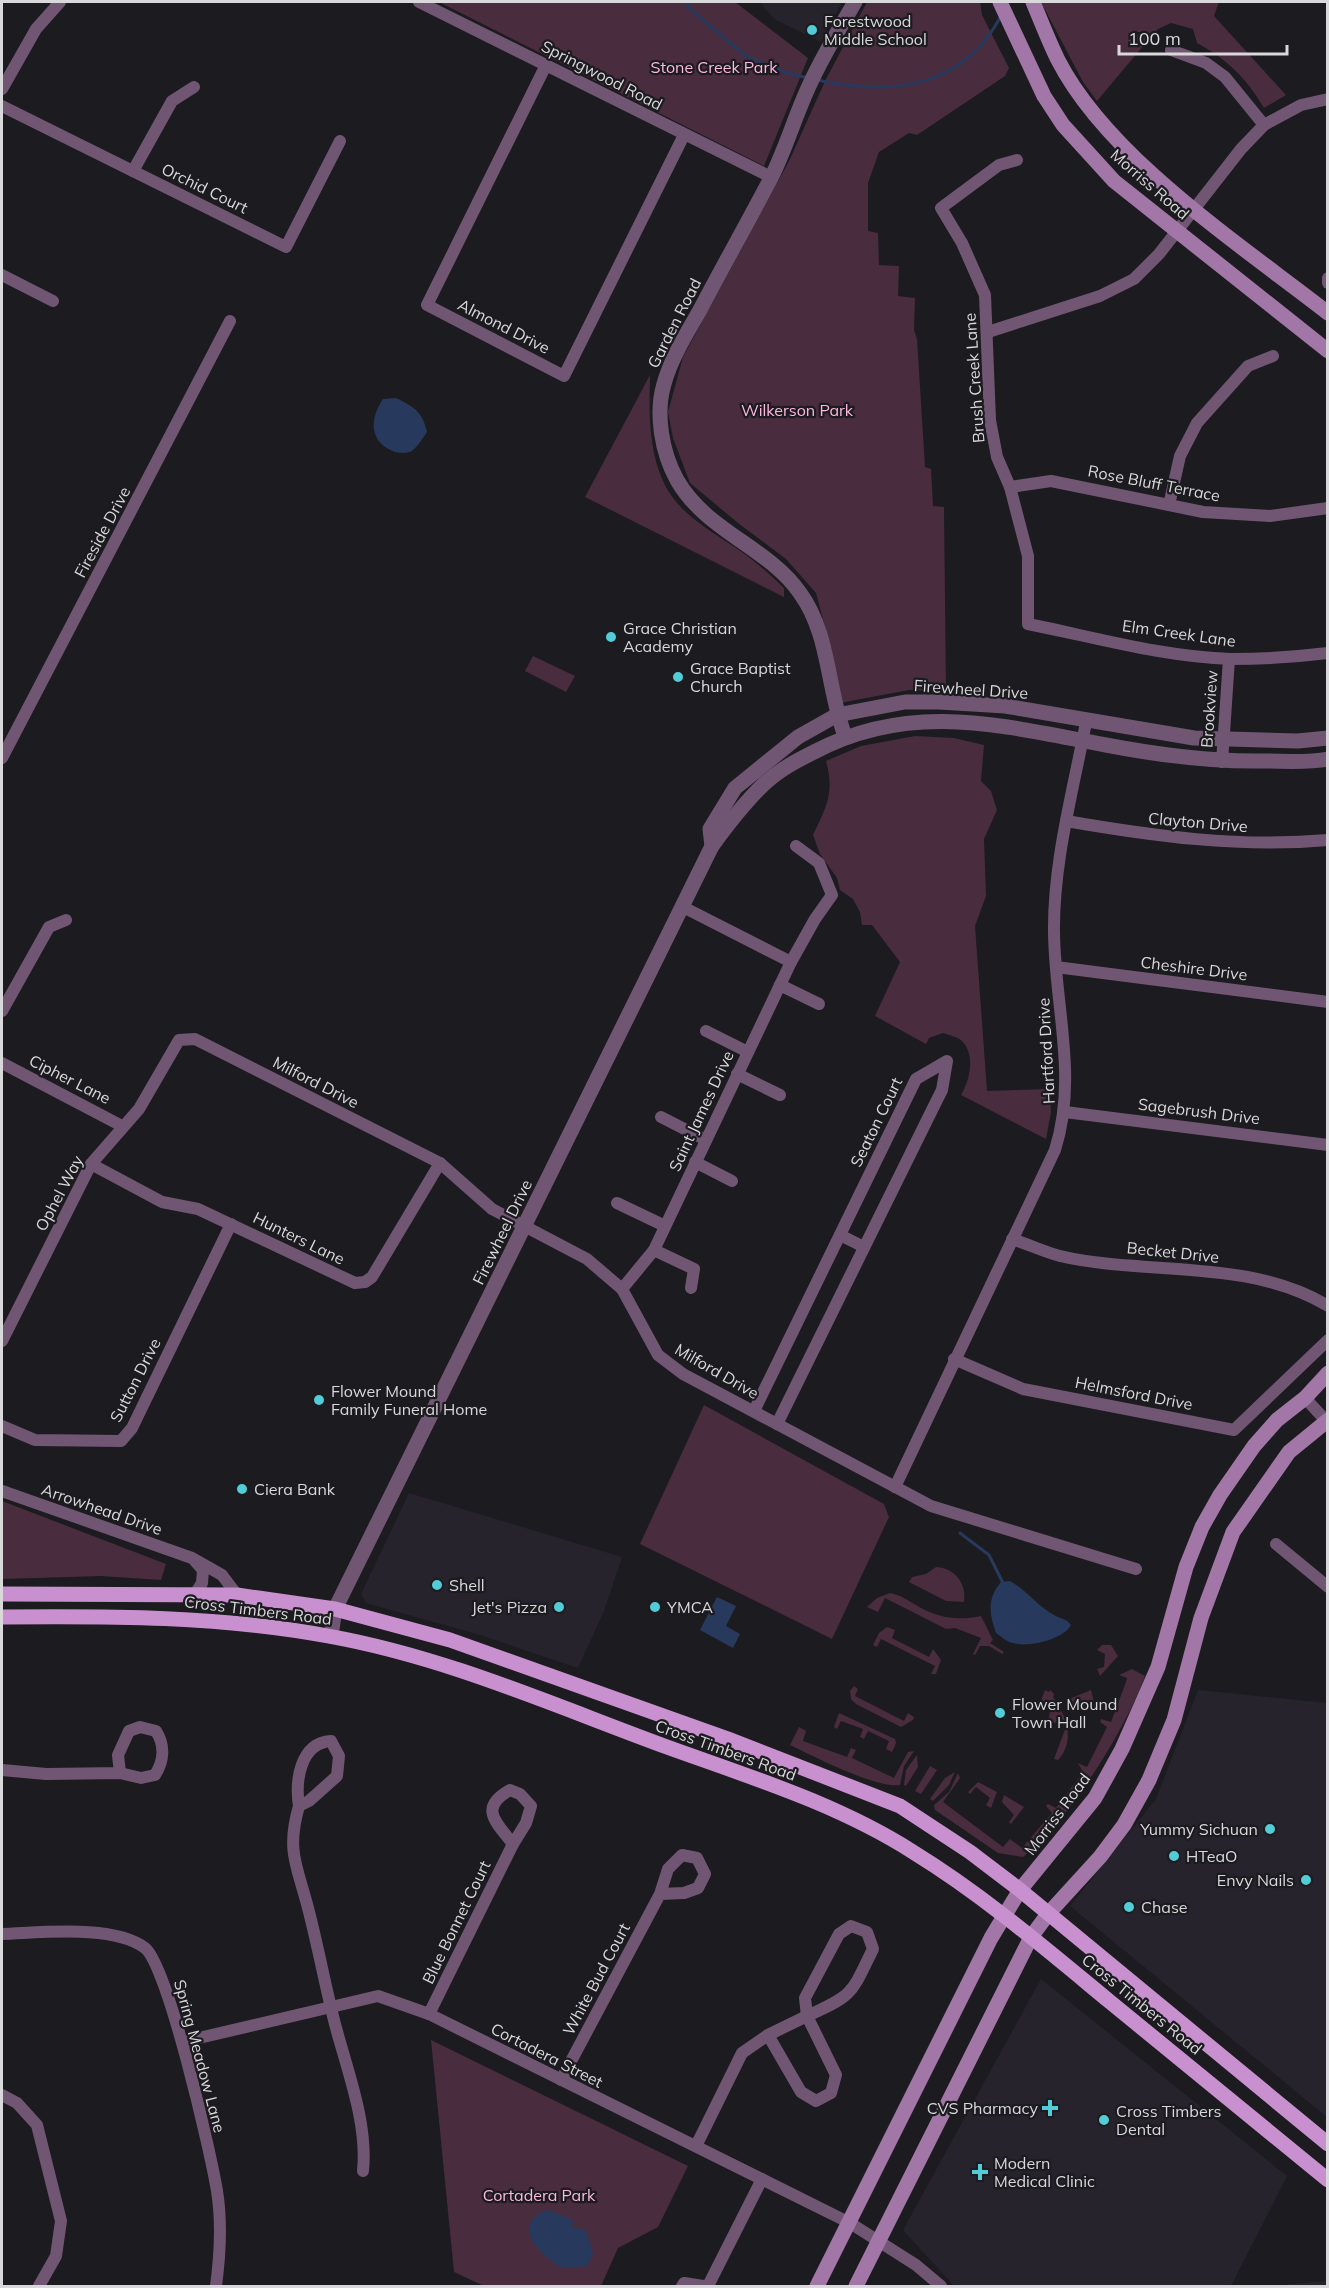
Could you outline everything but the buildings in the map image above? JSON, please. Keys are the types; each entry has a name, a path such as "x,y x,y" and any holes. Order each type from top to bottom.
{"main road":[{"name":"Morriss Road","path":"1000,2 1044,96 1063,124 1114,181 1328,351"},
{"name":"Morriss Road","path":"1033,2 1059,61 1091,110 1148,171 1328,313"},
{"name":"Morriss Road","path":"817,2286 991,1938 1020,1890 1095,1798 1122,1749 1158,1667 1186,1567 1202,1527 1220,1495 1262,1437 1277,1420 1305,1398 1328,1373"},
{"path":"856,2286 1031,1936 1107,1849 1124,1825 1149,1779 1174,1720 1201,1618 1233,1532 1289,1452 1327,1421"},
{"name":"Cross Timbers Road","path":"2,1594 237,1595 335,1609 450,1640 539,1671 714,1734 900,1806 970,1852 1020,1890 1328,2144"},
{"name":"Cross Timbers Road","path":"2,1617 176,1618 257,1624 331,1636 476,1675 802,1797 862,1824 912,1851 1005,1916 1328,2180"},
{"path":"476,1675 498,1676 534,1683 540,1680 539,1671"},
{"path":"705,1761 714,1734"}],"street":[{"path":"2,89 36,29 60,2"},
{"name":"Springwood Road","path":"419,2 771,177"},
{"name":"Garden Road","path":"845,735 837,715 816,622 801,594 781,570 725,531 691,500 678,481 665,452 660,416 664,383 771,177 827,52 855,2"},
{"path":"1171,50 1206,63 1225,77 1264,125"},
{"name":"Almond Drive","path":"546,65 427,305 564,376 684,135"},
{"path":"133,171 172,101 194,87"},
{"path":"988,332 1100,296 1134,279 1159,254 1241,149 1264,125 1301,105 1328,99"},
{"name":"Orchid Court","path":"2,106 286,247 340,141"},
{"name":"Brush Creek Lane","path":"1017,160 999,165 940,208 962,243 985,295 990,420 997,457 1010,487 1028,556 1028,624"},
{"path":"2,275 53,301"},
{"path":"1328,278 1328,283"},
{"name":"Fireside Drive","path":"2,758 230,321"},
{"path":"1169,505 1180,456 1197,423 1248,366 1273,356"},
{"name":"Rose Bluff Terrace","path":"1010,487 1035,481 1059,482 1203,512 1270,516 1328,508"},
{"name":"Elm Creek Lane","path":"1028,624 1148,648 1229,658 1282,658 1328,653"},
{"name":"Brookview","path":"1222,762 1229,658"},
{"name":"Firewheel Drive","path":"712,846 710,829 735,788 798,737 837,715 905,702 1005,706 1086,722 1224,741 1298,741 1328,738"},
{"name":"Firewheel Drive","path":"331,1636 335,1609 712,846 738,811 765,783 786,766 845,735 901,723 931,721 992,724 1082,741 1222,762 1328,759"},
{"name":"Hartford Drive","path":"895,1487 1055,1150 1065,1112 1066,1065 1056,967 1054,902 1066,821 1086,722"},
{"name":"Clayton Drive","path":"1066,821 1184,839 1282,844 1328,840"},
{"name":"Saint James Drive","path":"622,1289 654,1250 791,962 832,895 819,863 796,846"},
{"path":"683,907 791,962"},
{"path":"2,1011 49,927 66,920"},
{"name":"Cheshire Drive","path":"1056,967 1328,1002"},
{"path":"780,985 819,1004"},
{"path":"706,1031 748,1052"},
{"name":"Milford Drive","path":"179,1040 195,1039 440,1163 492,1209 524,1228 587,1259 622,1289 658,1355 684,1374 931,1506 1136,1569"},
{"name":"Ophel Way","path":"2,1341 91,1164 139,1109 179,1040"},
{"name":"Seaton Court","path":"754,1411 916,1079 947,1061 942,1090 777,1424"},
{"name":"Cipher Lane","path":"2,1063 122,1126"},
{"path":"737,1074 780,1095"},
{"name":"Sagebrush Drive","path":"1065,1112 1328,1145"},
{"path":"661,1117 706,1140"},
{"path":"695,1162 732,1181"},
{"name":"Hunters Lane","path":"91,1164 162,1202 198,1209 354,1283 365,1282 372,1277 440,1163"},
{"path":"617,1203 665,1226"},
{"name":"Sutton Drive","path":"2,1426 34,1440 121,1441 132,1428 231,1224"},
{"path":"840,1234 864,1247"},
{"name":"Becket Drive","path":"1012,1239 1060,1256 1213,1273 1271,1282 1312,1296 1328,1306"},
{"path":"654,1250 694,1269 691,1288"},
{"name":"Helmsford Drive","path":"954,1359 1023,1389 1234,1430 1328,1340"},
{"path":"1305,1398 1327,1421"},
{"name":"Arrowhead Drive","path":"2,1491 192,1558 222,1575 237,1595"},
{"path":"1276,1544 1328,1587"},
{"path":"192,1558 203,1570 202,1584 194,1596"},
{"path":"2,1770 46,1774 120,1773 141,1778 155,1775 162,1756 161,1739 156,1731 140,1727 129,1731 118,1755 120,1773"},
{"path":"299,1806 309,1801 337,1776 339,1756 331,1741 315,1745 306,1755 297,1794 299,1806 294,1824 292,1856 308,1907 365,2149 363,2171"},
{"name":"Blue Bonnet Court","path":"429,2014 513,1844"},
{"name":"White Bud Court","path":"561,2080 660,1894"},
{"path":"696,2146 742,2053 768,2035 807,2016 842,2001 853,1991 873,1949 867,1932 851,1926 839,1934 805,1998 807,2016 836,2075 831,2093 816,2101 801,2092 768,2035"},
{"name":"Spring Meadow Lane","path":"2,1934 114,1935 146,1948 165,1986 182,2042 217,2192 220,2258 216,2286"},
{"name":"Cortadera Street","path":"182,2042 378,1996 429,2014 850,2223 916,2265 941,2286"},
{"path":"2,2095 16,2103 37,2125 56,2196 61,2222 60,2238 56,2256 39,2286"},
{"path":"708,2286 762,2179"},
{"path":"682,2286 684,2283 703,2286"}],"shaded area":[{"name":"Forestwood Middle School","path":"760,2 842,2 821,42 774,19"},
{"path":"409,1493 622,1557 604,1611 578,1668 480,1635 366,1603 361,1594"},
{"path":"1198,1690 1327,1703 1327,2117 1070,1906 1156,1799"},
{"path":"1041,1979 1287,2176 1231,2286 954,2286 903,2230"},
{"path":"1327,2281 1327,2286 1284,2286 1289,2284"}],"green space":[{"name":"Stone Creek Park","path":"439,2 735,2 808,58 764,166"},
{"name":"Wilkerson Park","path":"867,2 980,2 982,15 1009,68 1005,76 917,135 909,133 879,152 868,183 868,231 878,233 879,265 899,266 898,296 915,298 914,330 917,339 925,467 931,469 933,506 944,507 946,691 909,690 840,703 830,646 816,593 786,559 690,483 673,438 668,412 683,357 789,161 826,79"},
{"path":"1041,2 1219,2 1214,16 1286,95 1264,108 1235,71 1218,56 1197,43 1193,29 1171,23 1158,29 1097,101 1083,82"},
{"path":"650,375 650,421 654,452 663,482 685,512 769,574 784,588 784,597 585,497"},
{"path":"533,656 575,676 566,692 525,671"},
{"path":"915,736 954,738 984,745 981,781 991,791 997,810 984,839 986,896 975,926 987,1091 1050,1089 1051,1112 1046,1139 961,1095 969,1075 970,1060 969,1052 961,1040 943,1033 929,1038 926,1044 875,1016 900,962 872,925 862,925 860,912 853,899 840,890 837,878 820,854 813,835 828,800 830,782 826,761 861,746"},
{"path":"704,1405 884,1504 889,1517 832,1639 640,1544"},
{"path":"2,1501 166,1564 161,1580 101,1576 2,1579"},
{"path":"936,1567 949,1570 958,1578 964,1589 964,1602 946,1601 909,1582 912,1577 926,1574"},
{"path":"890,1593 901,1596 940,1616 964,1618 981,1616 993,1640 990,1643 1004,1652 1002,1654 989,1646 980,1646 975,1655 973,1654 981,1638 955,1628 946,1629 885,1598 878,1612 867,1607 877,1598"},
{"path":"887,1627 895,1630 892,1638 929,1657 933,1649 941,1660 936,1674 931,1674 935,1666 881,1639 877,1647 873,1645 879,1633"},
{"path":"1102,1645 1111,1645 1118,1656 1100,1676 1097,1669 1104,1667 1105,1654 1097,1650"},
{"path":"1132,1669 1145,1676 1110,1747 1094,1773 1058,1821 1023,1857 998,1853 935,1810 934,1805 949,1792 958,1773 960,1778 943,1802 1003,1847 1010,1839 1022,1848 1052,1813 1046,1806 1048,1804 1056,1808 1083,1772 1078,1763 1087,1767 1107,1727 1100,1722 1101,1719 1111,1722 1126,1682 1127,1678 1119,1675"},
{"path":"854,1686 858,1689 855,1696 904,1721 908,1713 914,1717 913,1720 901,1727 856,1704 851,1699 850,1691"},
{"path":"1045,1690 1049,1692 1050,1690 1054,1694 1053,1697 1062,1711 1067,1727 1067,1744 1058,1760 1054,1759 1066,1727 1048,1720 1051,1709 1041,1701"},
{"path":"1091,1690 1094,1702 1083,1710 1073,1712 1069,1699"},
{"path":"839,1713 895,1739 896,1743 892,1752 886,1749 889,1741 868,1731 864,1739 860,1737 863,1729 841,1721 837,1729 834,1727"},
{"path":"799,1727 806,1731 803,1741 847,1757 851,1748 856,1750 852,1758 894,1778 908,1752 914,1751 904,1766 900,1785 890,1785 845,1771 790,1745"},
{"path":"917,1755 918,1767 906,1786 904,1785 906,1770"},
{"path":"930,1766 937,1770 921,1794 915,1791"},
{"path":"955,1772 949,1785 933,1801 930,1799 945,1778"},
{"path":"978,1782 997,1792 991,1808 986,1805 990,1798 976,1787 970,1794 968,1792"},
{"path":"1004,1795 1024,1807 1011,1824 1009,1822 1014,1815 1002,1802"},
{"name":"Cortadera Park","path":"431,2040 688,2166 658,2227 618,2248 601,2286 484,2286 454,2272"}],"water":[{"path":"396,398 416,410 423,419 427,432 415,448 406,453 386,448 374,430 375,415 383,399"},
{"path":"1010,1581 1048,1611 1071,1625 1054,1638 1028,1644 1011,1642 996,1633 991,1613 991,1600 1001,1582"},
{"path":"717,1597 736,1606 726,1626 740,1634 733,1648 700,1630"},
{"path":"548,2210 573,2220 572,2227 586,2230 593,2254 587,2266 562,2268 537,2248 529,2231 530,2223 536,2216"}],"waterway":[{"path":"685,2 691,10 747,57 787,73 808,78"},
{"path":"817,80 871,87 897,86 922,81 945,73 966,59 985,40 1001,16"},
{"path":"960,1533 989,1555 1004,1585"}],"place":[{"name":"Forestwood Middle School","path":"812,30"},
{"name":"Grace Christian Academy","path":"611,637"},
{"name":"Grace Baptist Church","path":"678,677"},
{"name":"Flower Mound Family Funeral Home","path":"319,1400"},
{"name":"Ciera Bank","path":"242,1489"},
{"name":"Shell","path":"437,1585"},
{"name":"Jet's Pizza","path":"559,1607"},
{"name":"YMCA","path":"655,1607"},
{"name":"Flower Mound Town Hall","path":"1000,1713"},
{"name":"Yummy Sichuan","path":"1270,1829"},
{"name":"HTeaO","path":"1174,1856"},
{"name":"Envy Nails","path":"1306,1880"},
{"name":"Chase","path":"1129,1907"},
{"name":"CVS Pharmacy","path":"1050,2108"},
{"name":"Cross Timbers Dental","path":"1104,2120"},
{"name":"Modern Medical Clinic","path":"980,2172"}]}
